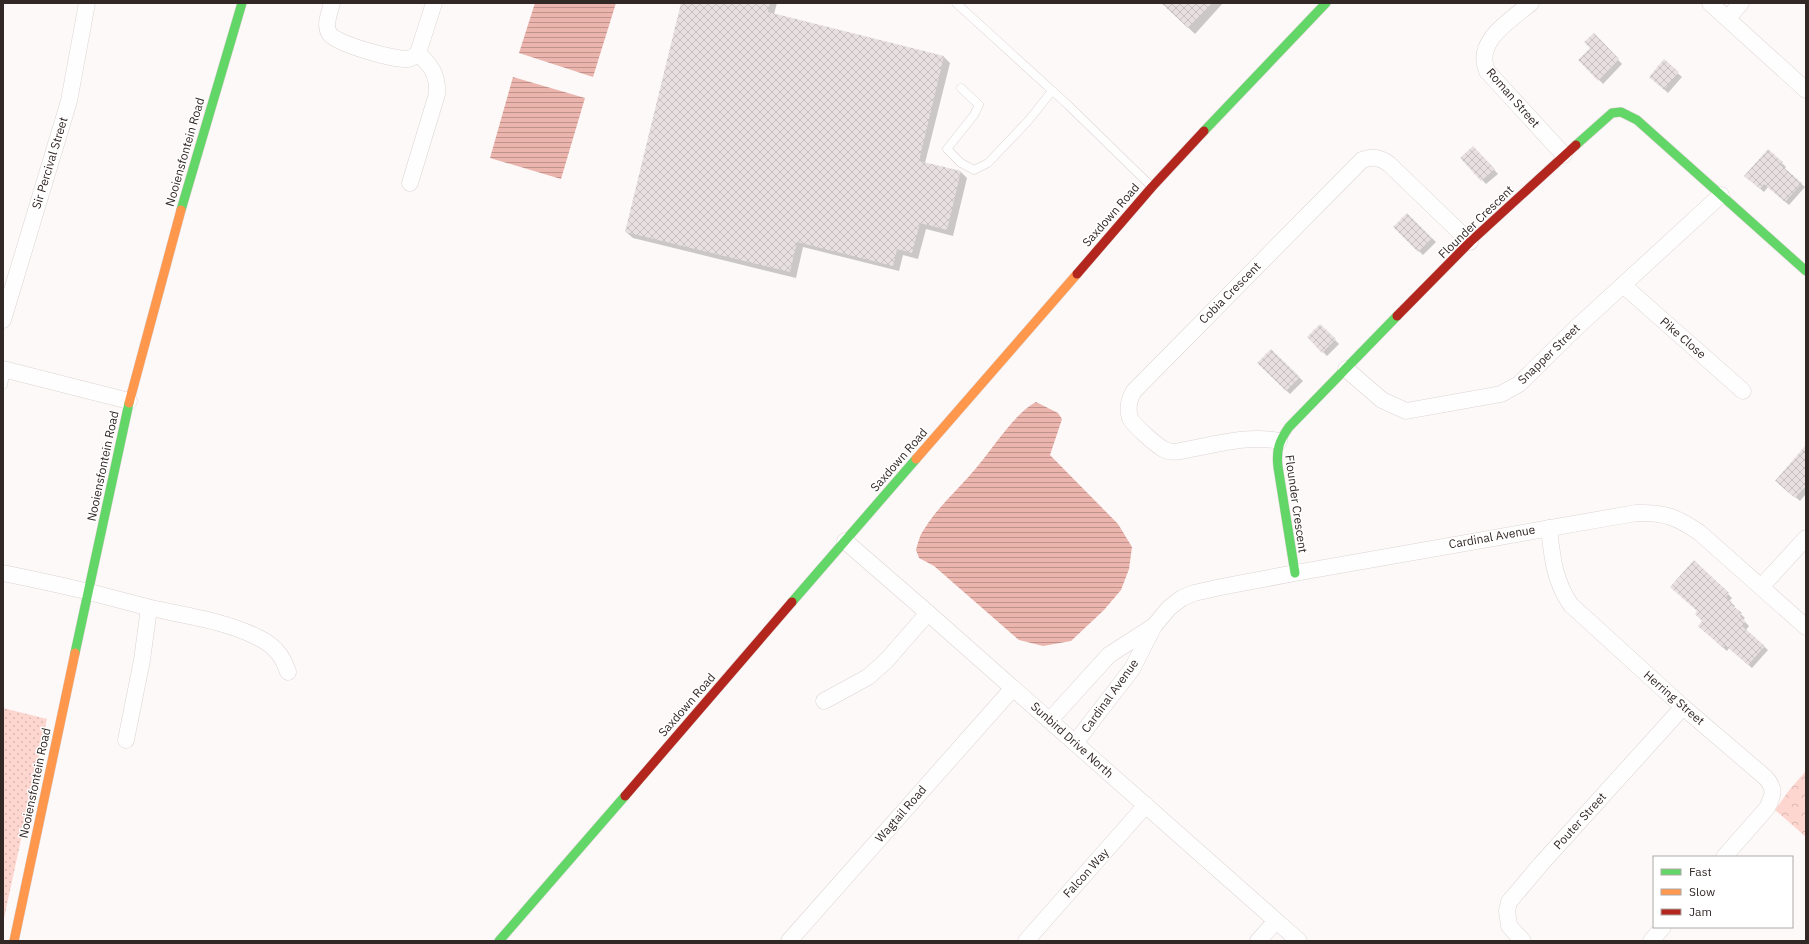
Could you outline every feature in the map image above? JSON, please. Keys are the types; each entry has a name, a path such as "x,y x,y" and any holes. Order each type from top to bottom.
{"street":[{"name":"Sir Percival Street","path":"3,320 69,101 86,3"},
{"name":"Nooiensfontein Road","path":"14,941 129,401 201,139 242,3"},
{"path":"332,3 327,25 329,34 336,41 402,59 414,57 418,52 434,3"},
{"name":"Saxdown Road","path":"499,941 1152,187 1235,97 1326,3"},
{"name":"Roman Street","path":"1531,3 1490,40 1485,49 1484,64 1487,71 1564,156"},
{"path":"1710,3 1806,90"},
{"path":"1728,18 1741,3"},
{"path":"410,183 437,94 437,81 433,70 418,52"},
{"name":"Flounder Crescent","path":"1295,573 1278,467 1276,450 1279,441 1289,427 1470,242 1612,113 1621,112 1637,120 1806,271"},
{"name":"Cobia Crescent","path":"1279,441 1269,438 1248,439 1180,451 1169,451 1160,447 1133,423 1129,412 1129,401 1134,391 1362,160 1372,157 1378,158 1389,164 1470,242"},
{"name":"Snapper Street","path":"1346,369 1382,400 1406,411 1501,394 1519,384 1576,328 1720,195"},
{"name":"Pike Close","path":"1622,285 1743,391"},
{"path":"4,375 129,401"},
{"name":"Cardinal Avenue","path":"1075,743 1132,669 1154,626 1169,608 1182,598 1194,593 1295,573 1636,513 1668,515 1683,521 1700,533 1806,627"},
{"name":"Herring Street","path":"1549,528 1553,566 1563,594 1571,605 1683,707 1766,778 1772,785 1772,798 1768,808 1725,856"},
{"path":"1761,587 1806,538"},
{"name":"Sunbird Drive North","path":"845,541 1050,720 1299,941"},
{"path":"3,573 219,623 260,638 275,649 283,659 288,672"},
{"path":"126,740 142,660 150,608"},
{"path":"824,701 868,678 886,661 928,613"},
{"name":"Cardinal Avenue","path":"1050,720 1109,655 1154,626"},
{"name":"Wagtail Road","path":"789,941 1013,688"},
{"name":"Pouter Street","path":"1523,941 1509,926 1507,920 1509,902 1683,707"},
{"name":"Falcon Way","path":"1026,941 1146,805"},
{"path":"1258,941 1276,921"},
{"path":"1651,941 1662,928"}],"lane":[{"path":"956,3 1052,91 1152,187"},
{"path":"961,88 979,105 974,115 947,149 962,163 974,170 988,163 1028,121 1052,91"}],"green space":[{"path":"3,708 47,719 3,923"},
{"path":"1806,771 1806,837 1775,810 1790,789"}],"shaded area":[{"path":"535,3 616,3 593,77 519,53"},
{"path":"513,77 585,98 561,179 490,158"},
{"path":"1036,402 1058,413 1062,419 1050,455 1118,524 1132,547 1129,569 1121,590 1104,610 1071,641 1043,646 1019,640 934,566 919,558 916,550 922,533 943,504 977,467 1012,422 1028,407"}],"building":[{"path":"681,3 770,3 768,12 944,56 919,161 961,171 947,230 920,223 912,253 897,249 893,266 797,242 790,272 625,232"},
{"path":"1161,3 1212,3 1188,28"},
{"path":"1594,33 1619,59 1598,81 1578,60 1590,48 1584,42"},
{"path":"1664,59 1679,72 1664,90 1649,77"},
{"path":"1473,146 1495,169 1481,181 1460,158"},
{"path":"1768,149 1783,162 1781,165 1802,183 1785,202 1764,184 1760,189 1744,176"},
{"path":"1407,213 1432,238 1418,252 1393,227"},
{"path":"1320,324 1336,339 1322,353 1307,337"},
{"path":"1271,349 1300,377 1286,391 1257,363"},
{"path":"1806,445 1806,486 1795,498 1775,481"},
{"path":"1694,560 1729,593 1726,597 1732,602 1730,604 1742,613 1740,616 1746,622 1742,626 1765,646 1748,665 1725,645 1723,648 1698,626 1702,621 1695,614 1697,611 1670,587"}],"traffic: fast":[{"path":"181,210 242,3"},
{"path":"1204,131 1326,3"},
{"path":"1576,145 1612,113 1621,112 1637,120 1806,271"},
{"path":"1295,573 1278,467 1277,456 1281,441 1289,427 1397,316"},
{"path":"75,653 129,403"},
{"path":"792,602 916,459"},
{"path":"499,941 625,796"}],"traffic: slow":[{"path":"129,403 181,210"},
{"path":"916,459 1077,274"},
{"path":"14,941 75,653"}],"traffic: jam":[{"path":"1077,274 1152,187 1204,131"},
{"path":"1397,316 1470,242 1576,145"},
{"path":"625,796 792,602"}]}
